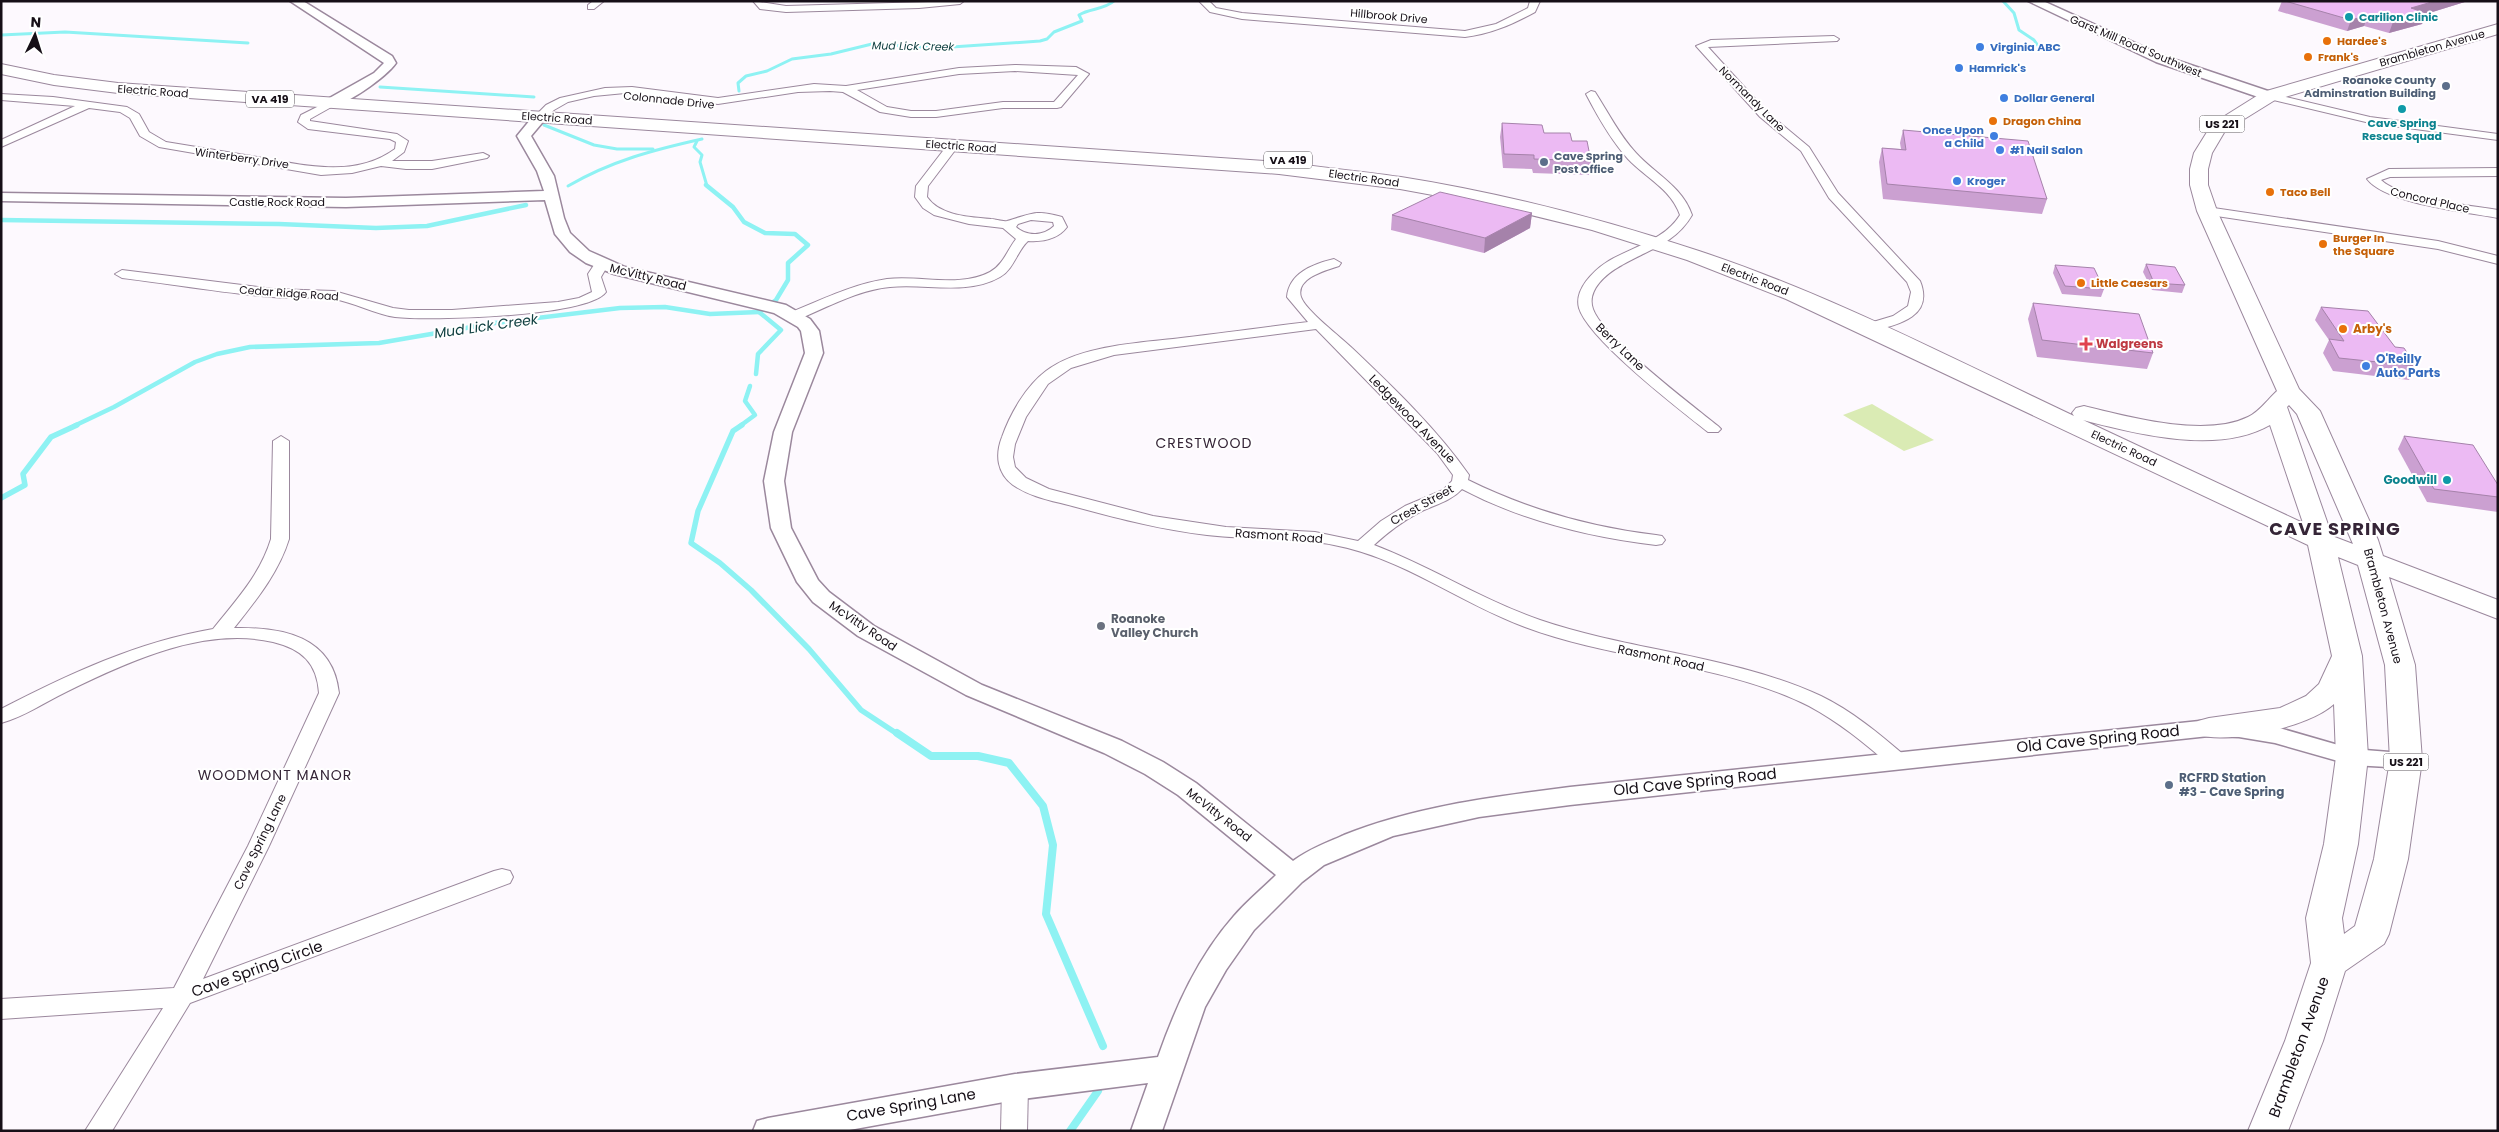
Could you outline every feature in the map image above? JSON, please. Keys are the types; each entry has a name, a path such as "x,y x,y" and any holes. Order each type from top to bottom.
{"main road":[{"name":"Brambleton Avenue","path":"2268,1131 2304,1041 2329,963 2324,918 2341,844 2352,757 2348,656 2332,586 2282,399 2207,211 2199,185 2199,169 2203,153 2218,128 2269,96 2498,29"},
{"name":"Electric Road","path":"1,58 44,69 105,78 339,100"},
{"name":"Electric Road","path":"1,69 54,80 118,88 550,112 1326,164 1408,175 1503,192 1591,213 1660,238 1754,278 1877,325 2084,413 2317,529"},
{"name":"Electric Road","path":"550,112 953,145 1279,168 1370,179 1524,207 1660,238"},
{"name":"Electric Road","path":"1877,325 2317,529 2498,610"},
{"name":"Brambleton Avenue","path":"2282,399 2308,411 2369,551 2400,665 2406,760 2391,859 2371,934 2329,963"},
{"path":"2084,413 2138,427 2175,433 2212,433 2239,428 2260,421 2282,399"},
{"name":"Electric Road","path":"2369,551 2498,591"},
{"path":"2209,728 2279,718 2308,710 2328,692 2348,656"}],"street":[{"path":"295,1 388,59 390,66 384,72 339,100"},
{"path":"591,7 600,1"},
{"path":"757,1 763,7 786,9 919,5 960,1"},
{"name":"Hillbrook Drive","path":"1203,1 1213,10 1242,16 1458,34 1485,32 1503,25 1532,10 1535,1"},
{"name":"Garst Mill Road Southwest","path":"2032,1 2160,59 2269,96"},
{"name":"Normandy Lane","path":"1834,39 1711,43 1701,46 1764,115 1805,149 1833,195 1912,281 1920,296 1918,304 1903,316 1877,325"},
{"name":"Colonnade Drive","path":"550,112 604,97 625,94 655,101 720,105 746,103 803,91 846,89 986,69 1063,69 1081,71 1084,74 1057,105 1003,105 936,114 911,114 884,110 846,89"},
{"name":"Berry Lane","path":"1591,94 1631,155 1682,203 1686,215 1683,222 1660,238 1618,261 1596,278 1587,292 1586,308 1592,319 1621,351 1713,430"},
{"path":"2269,96 2370,120 2498,137"},
{"name":"Winterberry Drive","path":"1,97 90,104 130,112 135,116 144,134 163,145 179,149 252,158 321,171 352,169 380,162 400,150 402,141 398,137 382,133 308,126 304,122 305,116 339,100"},
{"path":"1,144 90,104"},
{"name":"McVitty Road","path":"550,112 524,136 527,144 544,168 558,224 565,239 583,255 601,265 641,277 777,309 804,323 810,331 814,353 783,432 774,481 781,528 795,560 814,589 841,614 912,657 1010,706 1113,747 1154,768 1187,789 1228,820 1293,874"},
{"path":"953,145 922,186 919,193 922,203 946,215 1010,225 1020,218 1039,216 1049,217 1061,223 1059,230 1052,234 1026,237 1012,233 1010,225"},
{"path":"380,162 415,166 447,163 483,156"},
{"name":"Concord Place","path":"2498,172 2389,173 2373,179 2383,188 2404,196 2498,214"},
{"name":"Castle Rock Road","path":"1,197 324,202 474,199 552,194"},
{"path":"2207,211 2438,245 2498,260"},
{"path":"777,309 879,284 912,281 954,284 987,278 1003,268 1026,237"},
{"name":"Ledgewood Avenue","path":"1334,263 1303,276 1293,290 1294,297 1318,325 1348,352 1453,460 1461,475 1460,482"},
{"name":"Cedar Ridge Road","path":"122,274 273,293 334,295 392,312 428,315 558,306 583,301 596,296 599,292 593,279 601,265"},
{"name":"Rasmont Road","path":"1318,325 1114,351 1077,360 1053,372 1035,389 1015,423 1005,458 1007,467 1013,476 1023,484 1034,489 1112,512 1203,530 1322,538 1361,547 1438,579 1529,622 1564,635 1603,646 1743,675 1813,699 1851,720 1881,744 1897,760"},
{"path":"218,635 268,571 277,554 280,539 280,441"},
{"path":"1460,482 1497,502 1545,519 1603,532 1656,540"},
{"name":"Crest Street","path":"1361,547 1387,525 1411,510 1449,493 1460,482"},
{"name":"Cave Spring Lane","path":"1,717 130,656 161,646 218,635 270,635 301,644 323,663 328,677 328,693 267,830 181,997 98,1131"},
{"name":"Old Cave Spring Road","path":"1146,1131 1191,1005 1216,962 1244,923 1293,874 1315,858 1385,829 1435,817 1570,796 2209,728 2239,729 2276,735 2352,757 2406,760"},
{"name":"Cave Spring Circle","path":"1,1009 88,1005 181,997 502,877"},
{"name":"Cave Spring Lane","path":"768,1131 1015,1087 1169,1068"},
{"path":"1014,1131 1015,1087"}],"green space":[{"path":"1872,404 1934,440 1904,451 1843,415"}],"building":[{"path":"2285,1 2435,1 2411,8 2426,13 2393,22 2368,15 2351,20"},
{"path":"1502,123 1542,125 1544,133 1570,133 1572,141 1587,141 1591,161 1534,159 1534,155 1504,154"},
{"name":"Kroger","path":"1903,130 2028,141 2047,199 1887,184 1882,148 1906,150"},
{"path":"1440,192 1532,213 1485,238 1392,215"},
{"path":"2146,264 2175,267 2185,285 2154,283"},
{"path":"2055,265 2094,268 2104,289 2065,286"},
{"path":"2033,303 2139,314 2153,353 2042,340"},
{"path":"2321,307 2368,311 2395,347 2404,348 2416,366 2339,358 2329,339 2344,341"},
{"path":"2404,436 2473,445 2498,485 2498,497 2434,489"}],"waterway":[{"name":"Mud Lick Creek","path":"739,91 738,83 746,76 767,71 792,59 831,54 872,44 937,48 1040,41 1047,39 1054,32 1082,21 1079,15 1106,6 1114,1"},
{"path":"2003,1 2014,13 2019,30 2034,40 2039,47"},
{"path":"1,35 65,32 248,43"},
{"path":"380,87 534,97"},
{"path":"544,125 594,145 617,149 653,149"},
{"path":"568,186 584,177 633,157 702,139"},
{"name":"Mud Lick Creek","path":"697,141 694,147 702,155 700,162 707,186"},
{"name":"Mud Lick Creek","path":"707,186 733,207 744,222 765,233 795,234 808,245 788,263 788,280 776,300 759,312"},
{"path":"1,220 279,224 376,228 427,226 526,205"},
{"name":"Mud Lick Creek","path":"74,426 114,407 195,362 217,354 250,347 379,343 495,323 620,308 665,307 710,314 759,312"},
{"path":"756,374 758,354 781,330 759,312"},
{"path":"740,426 755,415 745,401 750,386"},
{"name":"Mud Lick Creek","path":"1,498 25,485 23,474 51,437 77,425"},
{"path":"742,425 733,431 698,511 691,543 720,563 751,590 809,649 861,710 899,735"},
{"path":"897,733 931,756 978,756 1009,763 1043,806 1053,845 1046,914 1103,1046"},
{"path":"1070,1131 1098,1091"}],"place":[{"name":"Carilion Clinic","path":"2349,17"},
{"name":"Hardee's","path":"2327,41"},
{"name":"Virginia ABC","path":"1980,47"},
{"name":"Frank's","path":"2308,57"},
{"name":"Hamrick's","path":"1959,68"},
{"name":"Roanoke County Adminstration Building","path":"2446,86"},
{"name":"Dollar General","path":"2004,98"},
{"name":"Cave Spring Rescue Squad","path":"2402,109"},
{"name":"Dragon China","path":"1993,121"},
{"name":"Once Upon a Child","path":"1994,136"},
{"name":"#1 Nail Salon","path":"2000,150"},
{"name":"Cave Spring Post Office","path":"1544,162"},
{"name":"Kroger","path":"1957,181"},
{"name":"Taco Bell","path":"2270,192"},
{"name":"Burger In the Square","path":"2323,244"},
{"name":"Little Caesars","path":"2081,283"},
{"name":"Arby's","path":"2343,329"},
{"name":"Walgreens","path":"2086,344"},
{"name":"O'Reilly Auto Parts","path":"2366,366"},
{"name":"Goodwill","path":"2447,480"},
{"name":"Roanoke Valley Church","path":"1101,626"},
{"name":"RCFRD Station #3 - Cave Spring","path":"2169,785"}],"district":[{"name":"CRESTWOOD","path":"1204,443"},
{"name":"CAVE SPRING","path":"2335,529"},
{"name":"WOODMONT MANOR","path":"275,775"}]}
